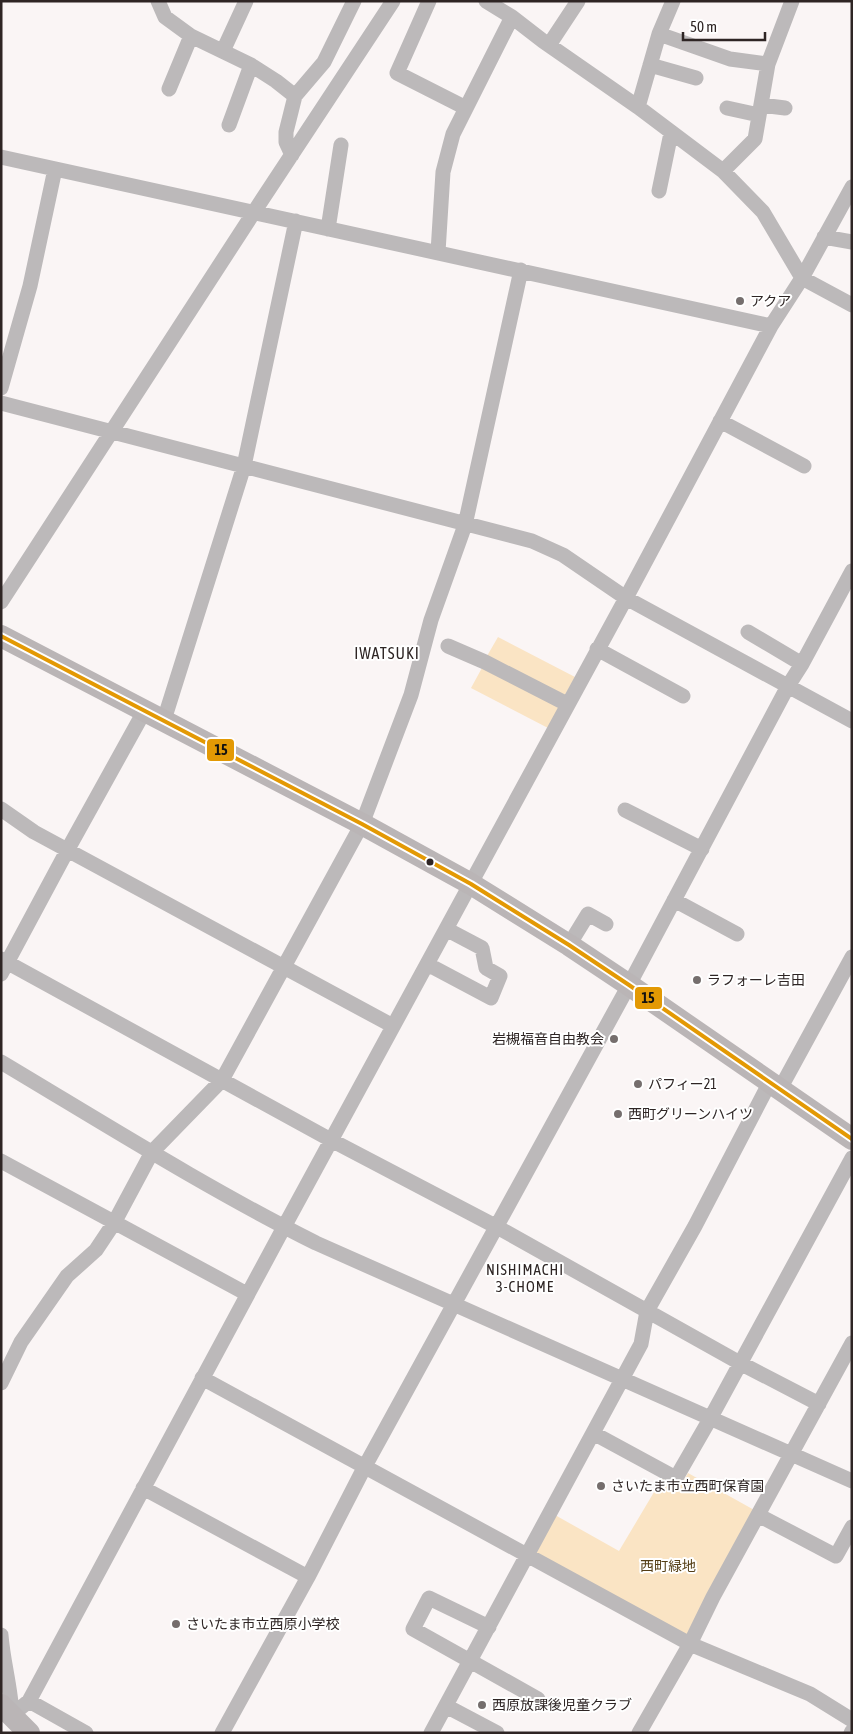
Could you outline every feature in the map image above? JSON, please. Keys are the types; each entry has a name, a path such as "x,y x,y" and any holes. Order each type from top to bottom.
{"highway":[{"path":"1,636 362,824 471,884 629,985 852,1139"},
{"path":"14,1707 29,1733"}],"street":[{"path":"158,1 165,17 191,36 251,65 295,96"},
{"path":"223,51 246,1"},
{"path":"292,155 286,142 286,132 295,96 324,62 354,1"},
{"path":"1,602 393,1"},
{"path":"429,1 397,73 466,108"},
{"path":"486,1 638,107 723,171 763,212 802,278 852,305"},
{"path":"549,45 578,1"},
{"path":"638,107 659,34 674,1"},
{"path":"723,171 755,139 768,64 792,1"},
{"path":"438,252 443,172 453,134 512,18"},
{"path":"659,34 730,59 768,64"},
{"path":"169,90 191,36"},
{"path":"229,125 251,65"},
{"path":"650,65 696,78"},
{"path":"727,108 760,110 786,108"},
{"path":"659,191 671,133"},
{"path":"328,229 341,145"},
{"path":"1,157 771,326"},
{"path":"1,388 30,286 55,169"},
{"path":"14,1707 143,1488 626,598 771,326 802,278 852,187"},
{"path":"296,221 244,466 154,715 68,849 3,965 497,1227 740,1363 819,1404"},
{"path":"824,237 852,242"},
{"path":"1,1382 21,1342 67,1276 96,1250 114,1223 152,1152 222,1080 362,824 410,695 431,620 466,525 521,270"},
{"path":"1,403 532,541 562,556 626,598 852,721"},
{"path":"720,421 804,466"},
{"path":"222,1733 852,571"},
{"path":"748,632 802,664"},
{"path":"448,646 485,662 567,704"},
{"path":"597,649 683,696"},
{"path":"1,809 34,832 393,1026"},
{"path":"625,810 702,849"},
{"path":"674,900 738,934"},
{"path":"568,945 588,914 606,924"},
{"path":"427,964 490,998 500,976 486,968 482,948 446,928"},
{"path":"431,1733 641,1344 647,1311 775,1085 852,957"},
{"path":"1,1062 152,1152 284,1226 622,1380 852,1481"},
{"path":"594,1433 676,1478 852,1158"},
{"path":"1,1161 247,1294"},
{"path":"639,1733 690,1644 852,1343"},
{"path":"202,1378 690,1644 810,1694 852,1720"},
{"path":"143,1488 308,1577"},
{"path":"758,1515 836,1556 852,1527"},
{"path":"489,1627 429,1598 413,1629 538,1699"},
{"path":"1,1635 3,1661 14,1707"},
{"path":"446,1706 497,1733"},
{"path":"14,1707 86,1733"}],"green space":[{"path":"498,637 575,677 564,697 487,656"},
{"path":"483,666 560,706 548,728 471,688"},
{"name":"西町緑地","path":"688,1473 756,1511 687,1635 536,1554 555,1515 619,1551 663,1477 682,1484"}],"transit line":[{"name":"15","path":"1,636 362,824 471,884 629,985 852,1139"}],"place":[{"name":"アクア","path":"740,301"},
{"name":"ラフォーレ吉田","path":"697,980"},
{"name":"岩槻福音自由教会","path":"614,1039"},
{"name":"パフィー21","path":"638,1084"},
{"name":"西町グリーンハイツ","path":"618,1114"},
{"name":"さいたま市立西町保育園","path":"601,1486"},
{"name":"さいたま市立西原小学校","path":"176,1624"},
{"name":"西原放課後児童クラブ","path":"482,1705"}],"district":[{"name":"IWATSUKI","path":"387,653"},
{"name":"NISHIMACHI 3-CHOME","path":"525,1278"}]}
